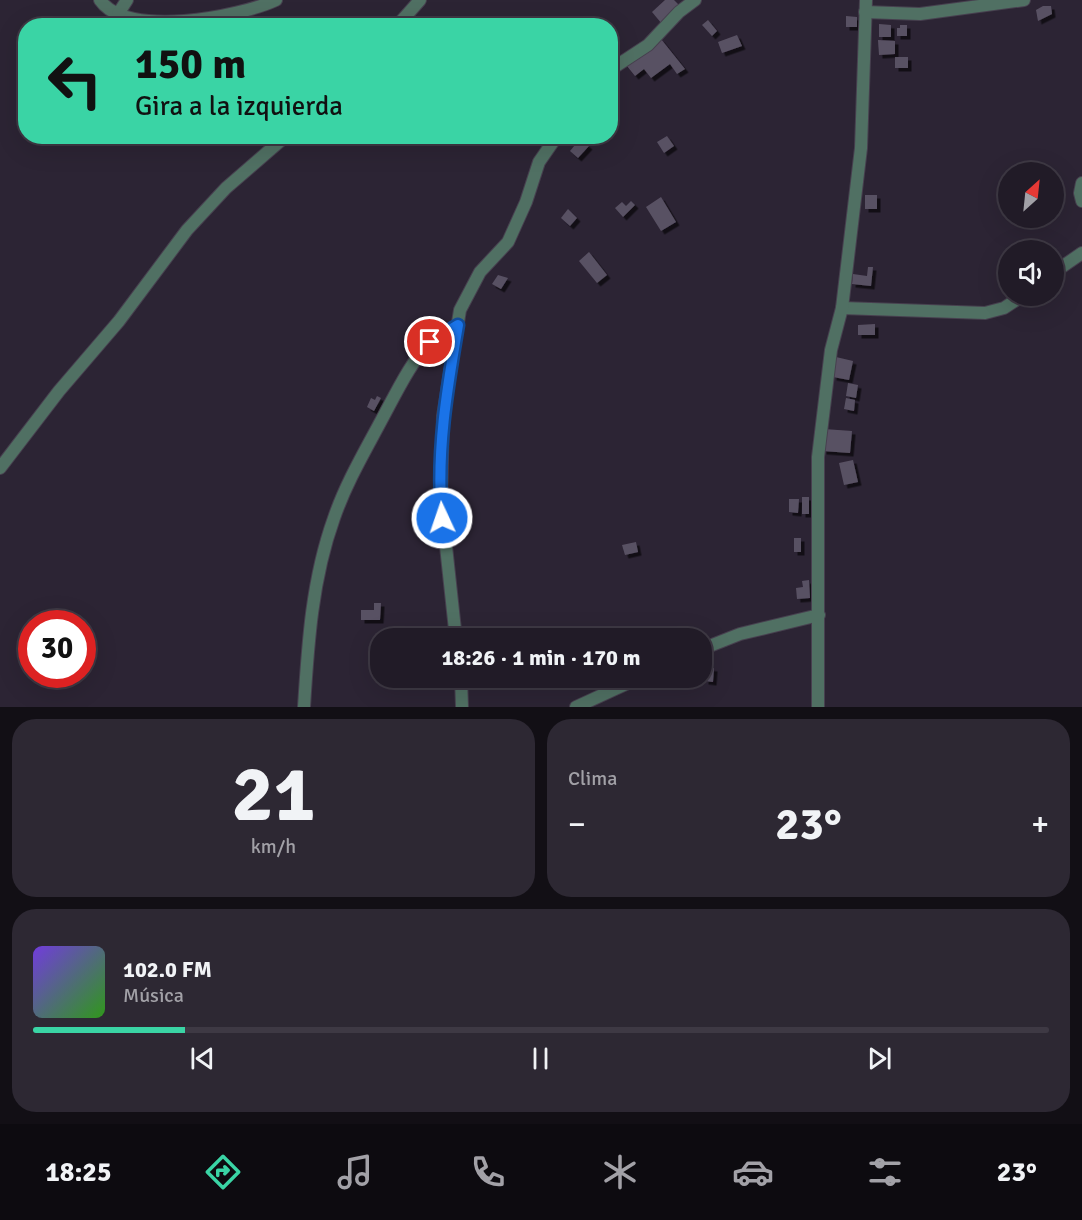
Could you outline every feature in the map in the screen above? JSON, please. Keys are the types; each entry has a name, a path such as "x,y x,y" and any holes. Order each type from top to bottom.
{"street":[{"path":"100,0 105,8 134,18"},
{"path":"118,14 127,0"},
{"path":"206,18 223,16 276,0"},
{"path":"404,18 420,0"},
{"path":"618,65 648,45 679,12 695,0"},
{"path":"818,707 818,456 831,350 842,308 861,148 866,6 920,14 1024,0"},
{"path":"0,468 59,391 119,321 187,230 226,188 277,144"},
{"path":"455,628 441,500 443,416 460,310 480,272 508,242 526,202 539,162 551,144"},
{"path":"1082,183 1080,193 1082,201"},
{"path":"1064,265 1082,253"},
{"path":"842,308 985,313 1007,306"},
{"path":"304,707 307,648 315,594 325,545 340,502 387,410 418,357 435,338 458,325"},
{"path":"712,645 740,634 819,615"},
{"path":"461,688 462,707"},
{"path":"576,707 617,688"}],"building":[{"path":"665,0 674,0 681,7 662,24 652,12"},
{"path":"1043,6 1051,6 1052,14 1038,21 1036,10"},
{"path":"846,16 857,17 857,27 846,27"},
{"path":"708,20 717,31 712,36 702,25"},
{"path":"879,24 891,25 891,37 879,37"},
{"path":"900,25 907,25 907,36 897,36 897,28 900,28"},
{"path":"737,35 742,46 722,53 718,42"},
{"path":"661,39 685,69 677,74 670,64 651,78 644,69 635,76 627,66"},
{"path":"878,40 895,41 895,54 879,55"},
{"path":"895,57 908,57 908,68 895,68"},
{"path":"667,136 674,146 664,153 657,142"},
{"path":"576,144 589,146 578,158 570,151"},
{"path":"865,195 877,195 877,209 865,209"},
{"path":"661,197 676,222 661,231 646,207"},
{"path":"631,201 635,205 623,217 615,208 622,202 626,206"},
{"path":"568,209 577,218 570,226 561,218"},
{"path":"589,252 607,275 597,283 579,261"},
{"path":"868,267 873,267 871,286 852,284 853,274 867,276"},
{"path":"498,275 508,278 501,289 492,284"},
{"path":"875,324 875,335 858,335 858,325"},
{"path":"836,357 853,361 849,380 833,377"},
{"path":"848,383 858,385 856,398 846,396"},
{"path":"377,396 381,398 374,411 367,407 371,398 375,400"},
{"path":"846,398 855,400 854,411 844,409"},
{"path":"824,429 852,431 850,453 823,451"},
{"path":"853,460 858,482 844,485 839,463"},
{"path":"802,497 809,497 809,514 802,514"},
{"path":"789,499 799,499 798,513 789,512"},
{"path":"794,538 801,538 801,552 794,552"},
{"path":"636,542 638,552 625,555 622,545"},
{"path":"809,580 810,598 797,599 796,588 803,587 802,581"},
{"path":"374,603 381,603 380,620 361,620 361,610 374,610"}],"route":[{"path":"430,342 458,325 443,416 442,518"}]}
